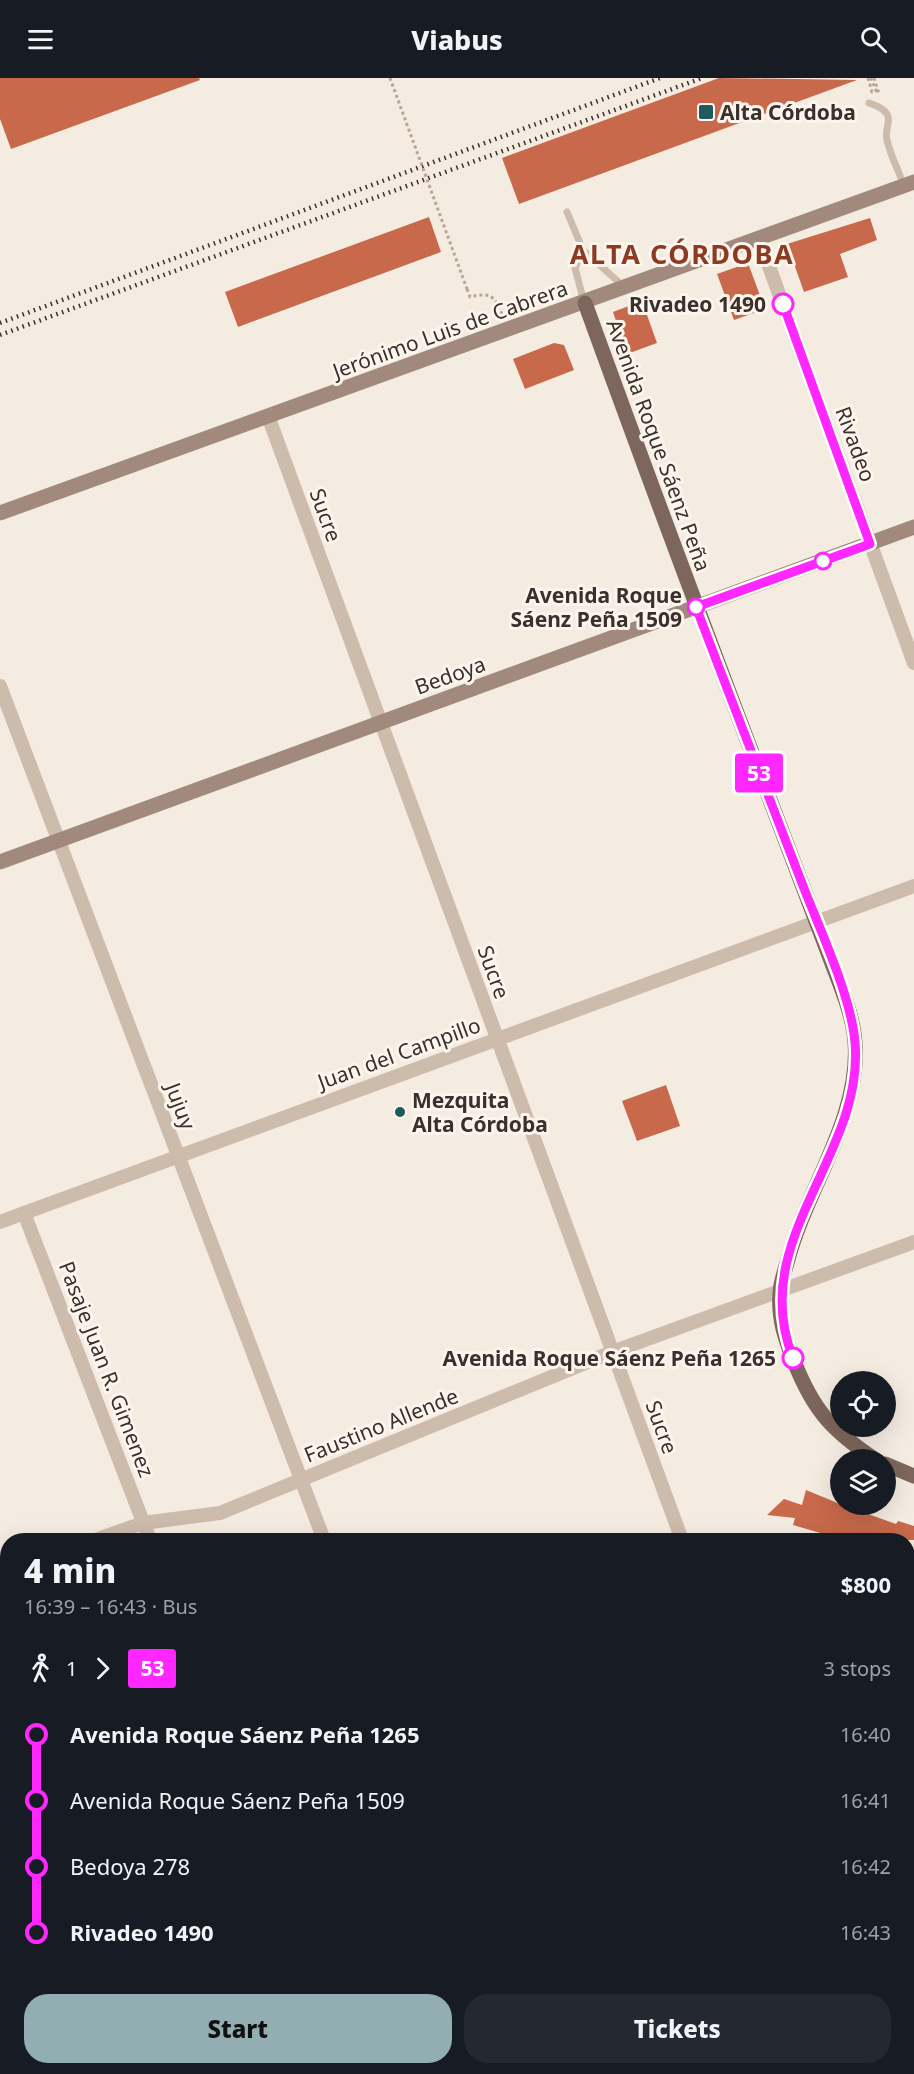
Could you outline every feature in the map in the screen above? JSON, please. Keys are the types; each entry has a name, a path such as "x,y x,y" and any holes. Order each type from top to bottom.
{"main road":[{"name":"Jerónimo Luis de Cabrera","path":"0,513 909,184"},
{"name":"Avenida Roque Sáenz Peña","path":"585,303 696,607 817,921 851,1022 855,1041 854,1073 834,1146 796,1229 780,1291 780,1317 800,1378 816,1408 843,1438 860,1449"},
{"name":"Bedoya","path":"0,862 914,527"},
{"path":"896,1469 914,1476"}],"street":[{"name":"Rivadeo","path":"759,239 914,663"},
{"name":"Sucre","path":"268,417 679,1533"},
{"name":"Jujuy","path":"0,686 321,1533"},
{"name":"Juan del Campillo","path":"0,1222 914,886"},
{"name":"Pasaje Juan R. Gimenez","path":"24,1213 148,1533"},
{"name":"Faustino Allende","path":"115,1533 144,1523 220,1513 612,1352 914,1242"}],"lane":[{"path":"869,103 886,112 889,120 885,137 909,184"},
{"path":"567,212 583,250 625,287"},
{"path":"583,250 575,268 585,303"}],"path":[{"path":"390,78 470,297 487,293 491,295 496,300 508,330"}],"building":[{"path":"0,78 199,78 200,80 11,149 0,119"},
{"path":"719,78 857,80 519,204 502,158"},
{"path":"429,217 441,252 238,327 225,292"},
{"path":"870,218 877,240 840,254 848,277 804,292 787,244"},
{"path":"748,263 765,309 734,320 717,274"},
{"path":"642,301 657,343 627,354 613,312"},
{"path":"554,343 564,345 574,370 525,389 513,359"},
{"path":"666,1085 680,1126 637,1141 622,1101"},
{"path":"806,1490 830,1500 830,1515 871,1515 896,1524 898,1521 914,1526 914,1533 820,1533 793,1525 795,1518 767,1515 784,1499 802,1505"}],"railway":[{"path":"0,323 660,78"},
{"path":"0,335 702,78"}],"bus line":[{"name":"53","path":"783,304 870,544 696,607 817,921 845,1000 855,1041 853,1084 846,1111 834,1146 796,1229 780,1291 780,1317 793,1358"}],"place":[{"name":"Alta Córdoba","path":"706,112"},
{"name":"Rivadeo 1490","path":"783,304"},
{"name":"Avenida Roque Sáenz Peña 1509","path":"696,607"},
{"name":"Mezquita Alta Córdoba","path":"400,1112"},
{"name":"Avenida Roque Sáenz Peña 1265","path":"793,1358"}],"district":[{"name":"ALTA CÓRDOBA","path":"682,253"}]}
